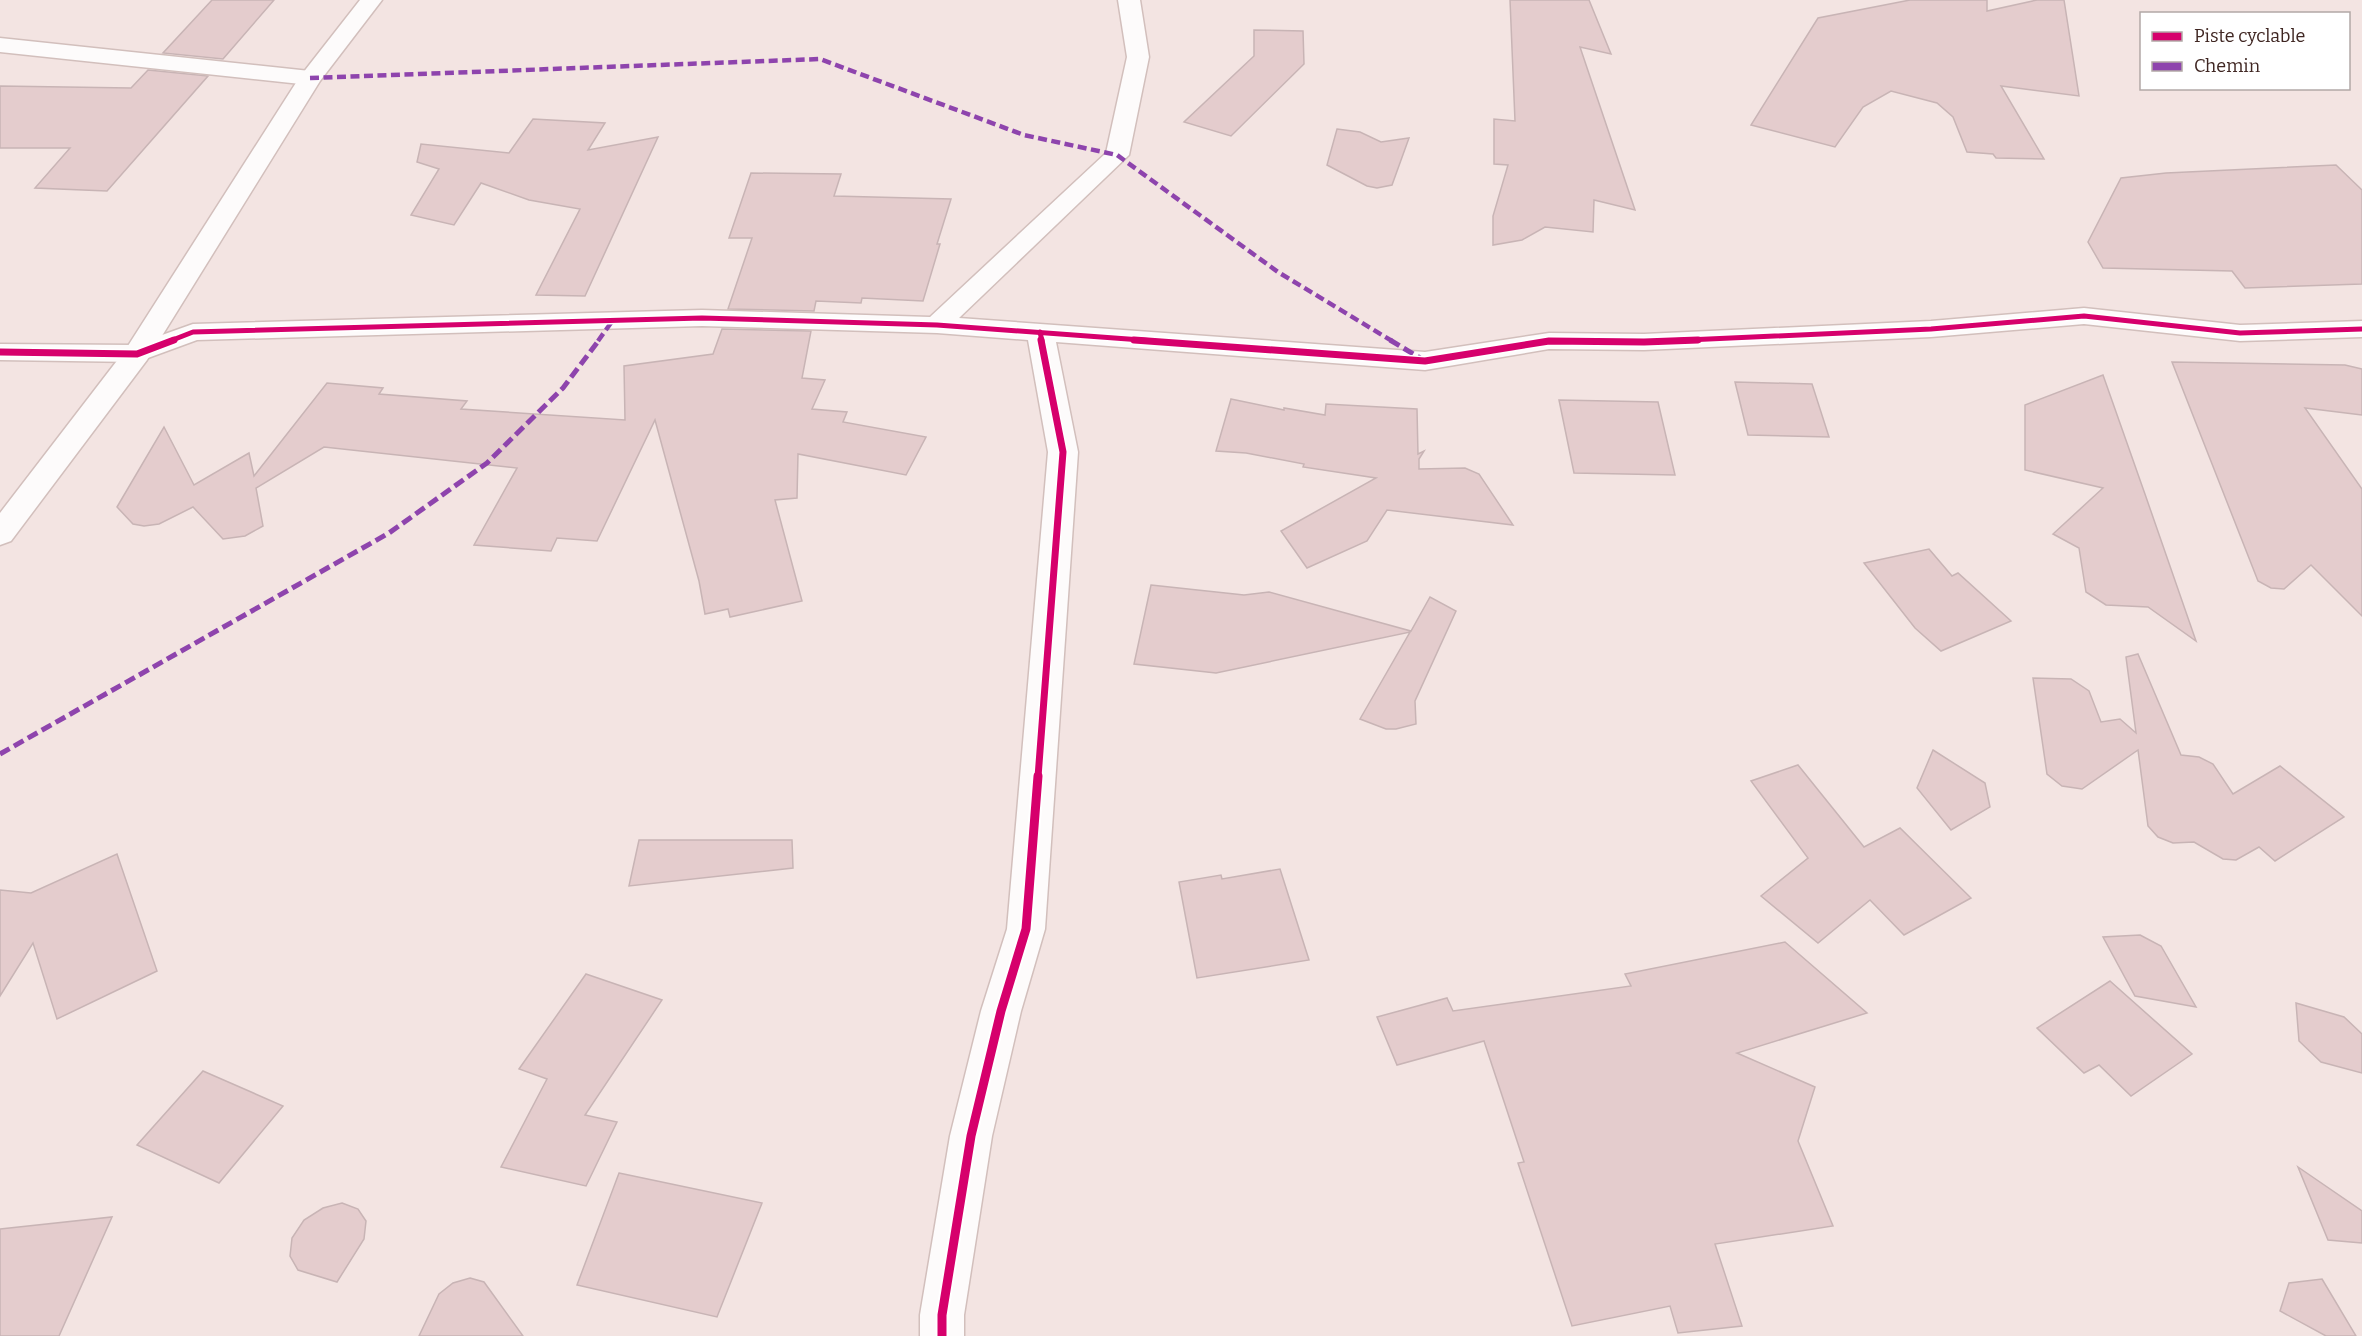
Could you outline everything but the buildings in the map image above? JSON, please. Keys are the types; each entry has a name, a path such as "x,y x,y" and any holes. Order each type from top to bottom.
{"street":[{"path":"0,534 137,354 310,78 371,0"},
{"path":"937,325 1117,155 1138,57 1129,0"},
{"path":"0,45 310,78"},
{"path":"0,352 137,354 193,332 702,318 937,325 1425,361 1549,341 1644,342 1931,329 2084,316 2240,333 2362,329"},
{"path":"942,1336 942,1315 971,1136 1000,1011 1026,928 1063,452 1040,332"}],"marked path":[{"path":"310,78 820,59 1024,135 1117,155 1278,272 1420,358"},
{"path":"0,754 389,533 487,463 563,388 613,320"}],"cycle path":[{"path":"0,352 137,354 193,332 702,318 937,325 1425,361 1549,341 1644,342 1931,329 2084,316 2240,333 2362,329"},
{"path":"942,1336 942,1315 971,1136 1001,1011 1026,929 1063,452 1040,332"}]}
